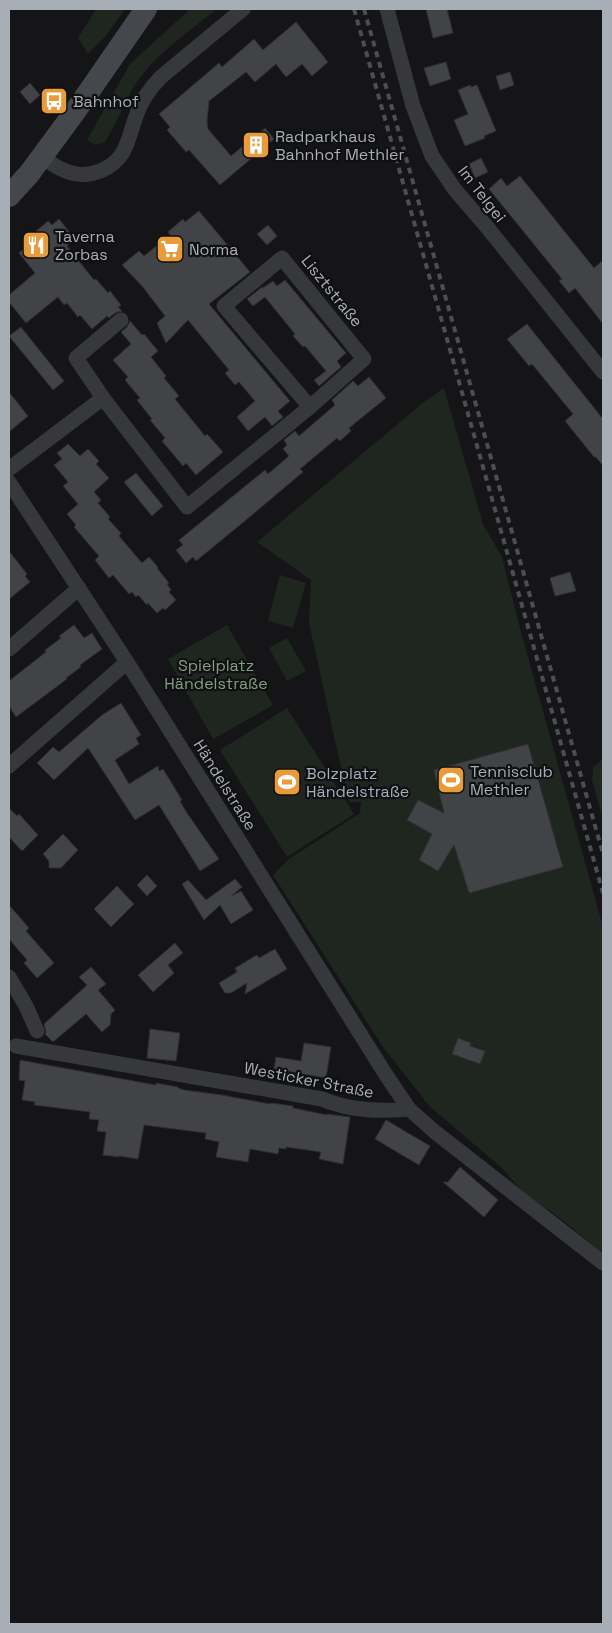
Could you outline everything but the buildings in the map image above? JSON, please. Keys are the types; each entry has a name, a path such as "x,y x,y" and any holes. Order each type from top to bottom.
{"main road":[{"path":"9,196 42,157 146,9"}],"street":[{"path":"42,157 73,174 88,174 102,171 113,164 122,154 129,140 135,118 151,88 161,77 244,9"},
{"name":"Im Telgei","path":"387,9 413,106 432,156 455,190 603,372"},
{"name":"Lisztstraße","path":"121,320 76,358 102,398 187,507 310,407 364,359 282,258 224,306 310,407"},
{"path":"9,469 102,398"},
{"name":"Händelstraße","path":"9,482 127,662 409,1109"},
{"path":"9,648 79,588"},
{"path":"9,766 127,662"},
{"path":"9,977 26,1006 37,1032"},
{"name":"Westicker Straße","path":"16,1046 322,1099 336,1105 375,1112 409,1109"},
{"path":"409,1109 435,1132 603,1263"}],"green space":[{"path":"96,9 125,9 105,37 88,54 78,38"},
{"path":"190,9 217,9 168,48 142,75 131,91 105,142 95,145 87,140 130,64"},
{"path":"444,388 483,524 502,557 603,927 603,1254 565,1222 522,1191 500,1166 430,1107 383,1047 273,875 289,859 360,813 361,802 350,802 339,759 309,623 311,580 257,542 424,402"},
{"path":"280,575 306,583 293,628 268,621"},
{"name":"Spielplatz Händelstraße","path":"227,625 273,705 213,739 168,659"},
{"path":"287,638 306,671 287,681 269,648"},
{"name":"Bolzplatz Händelstraße","path":"287,708 354,814 287,857 220,750"},
{"path":"603,759 603,819 592,780 593,767"}],"railway":[{"path":"354,9 603,893"},
{"path":"364,9 603,854"}],"place":[{"name":"Bahnhof","path":"54,101"},
{"name":"Radparkhaus Bahnhof Methler","path":"256,145"},
{"name":"Taverna Zorbas","path":"36,245"},
{"name":"Norma","path":"170,249"},
{"name":"Tennisclub Methler","path":"451,780"},
{"name":"Bolzplatz Händelstraße","path":"287,782"}]}
